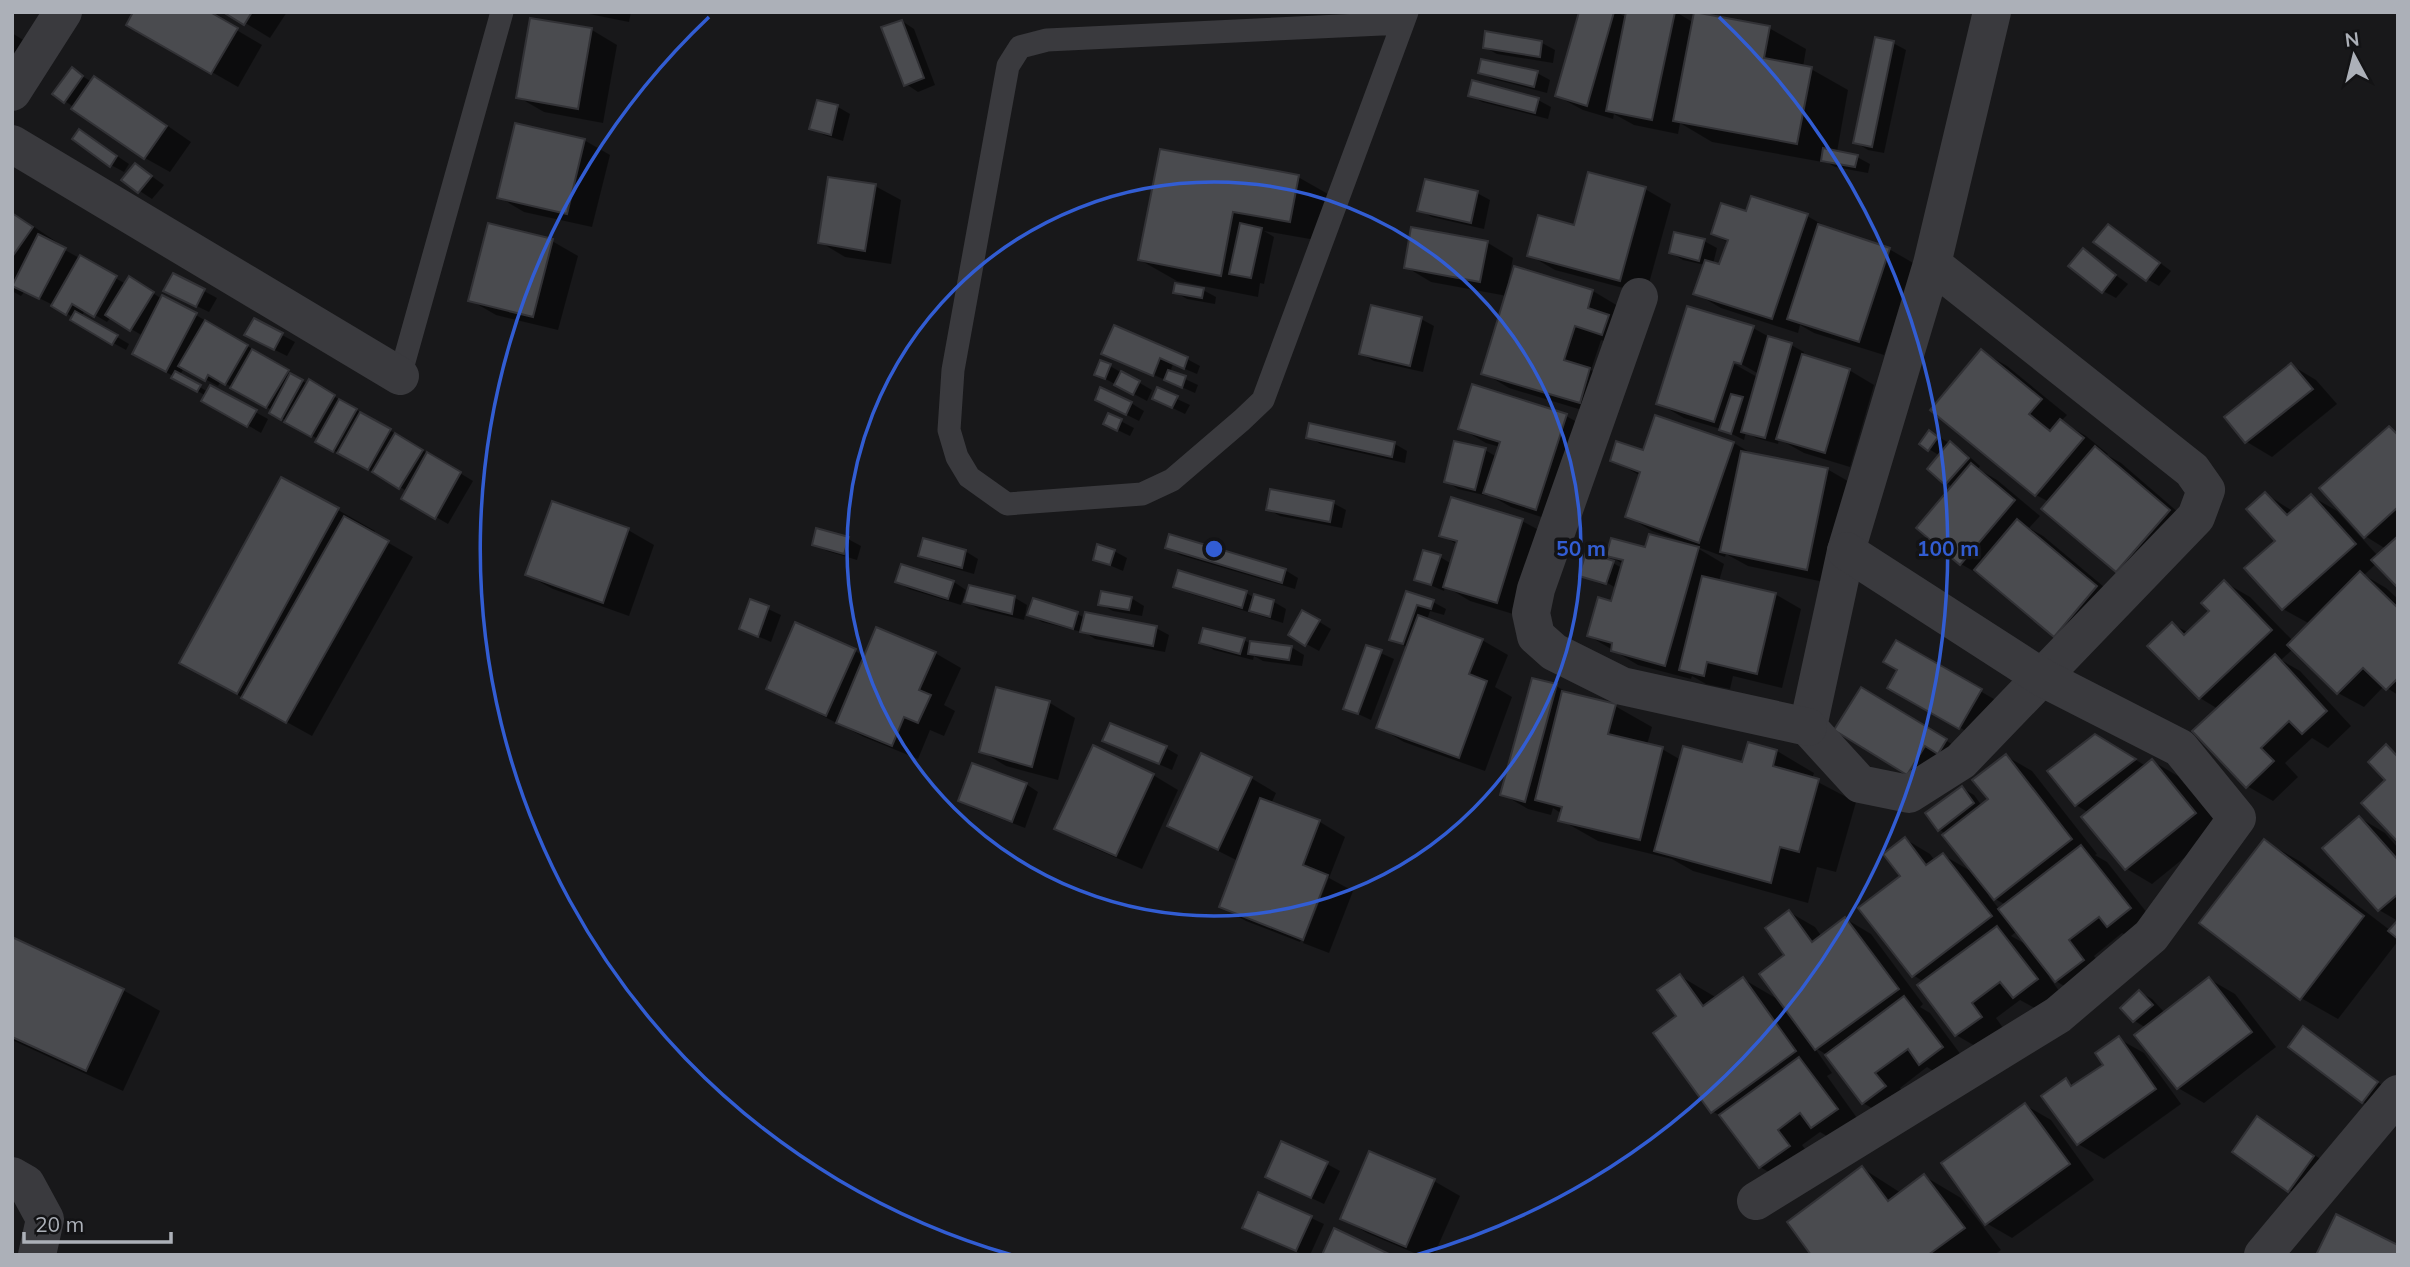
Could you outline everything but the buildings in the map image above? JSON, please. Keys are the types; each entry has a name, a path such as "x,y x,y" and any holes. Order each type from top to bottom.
{"street":[{"path":"12,92 63,12"},
{"path":"1808,727 1846,551 1932,264 1992,12"},
{"path":"12,144 400,376"},
{"path":"1639,297 1536,589 1531,613 1536,636 1554,652 1622,686 1808,727 1860,784 1909,794 1961,761 2043,678 2196,517 2206,490 2192,470 1932,264"},
{"path":"1755,1201 2058,1015 2151,936 2237,818 2180,748 2043,678 1846,551"},
{"path":"2263,1255 2392,1112"},
{"path":"12,1176 26,1184 45,1219 37,1255"}],"lane":[{"path":"400,376 502,12"},
{"path":"1405,18 1263,400 1172,480 1142,494 1007,504 970,477 957,457 949,430 953,370 1009,66 1020,47 1047,40 1405,18"}]}
